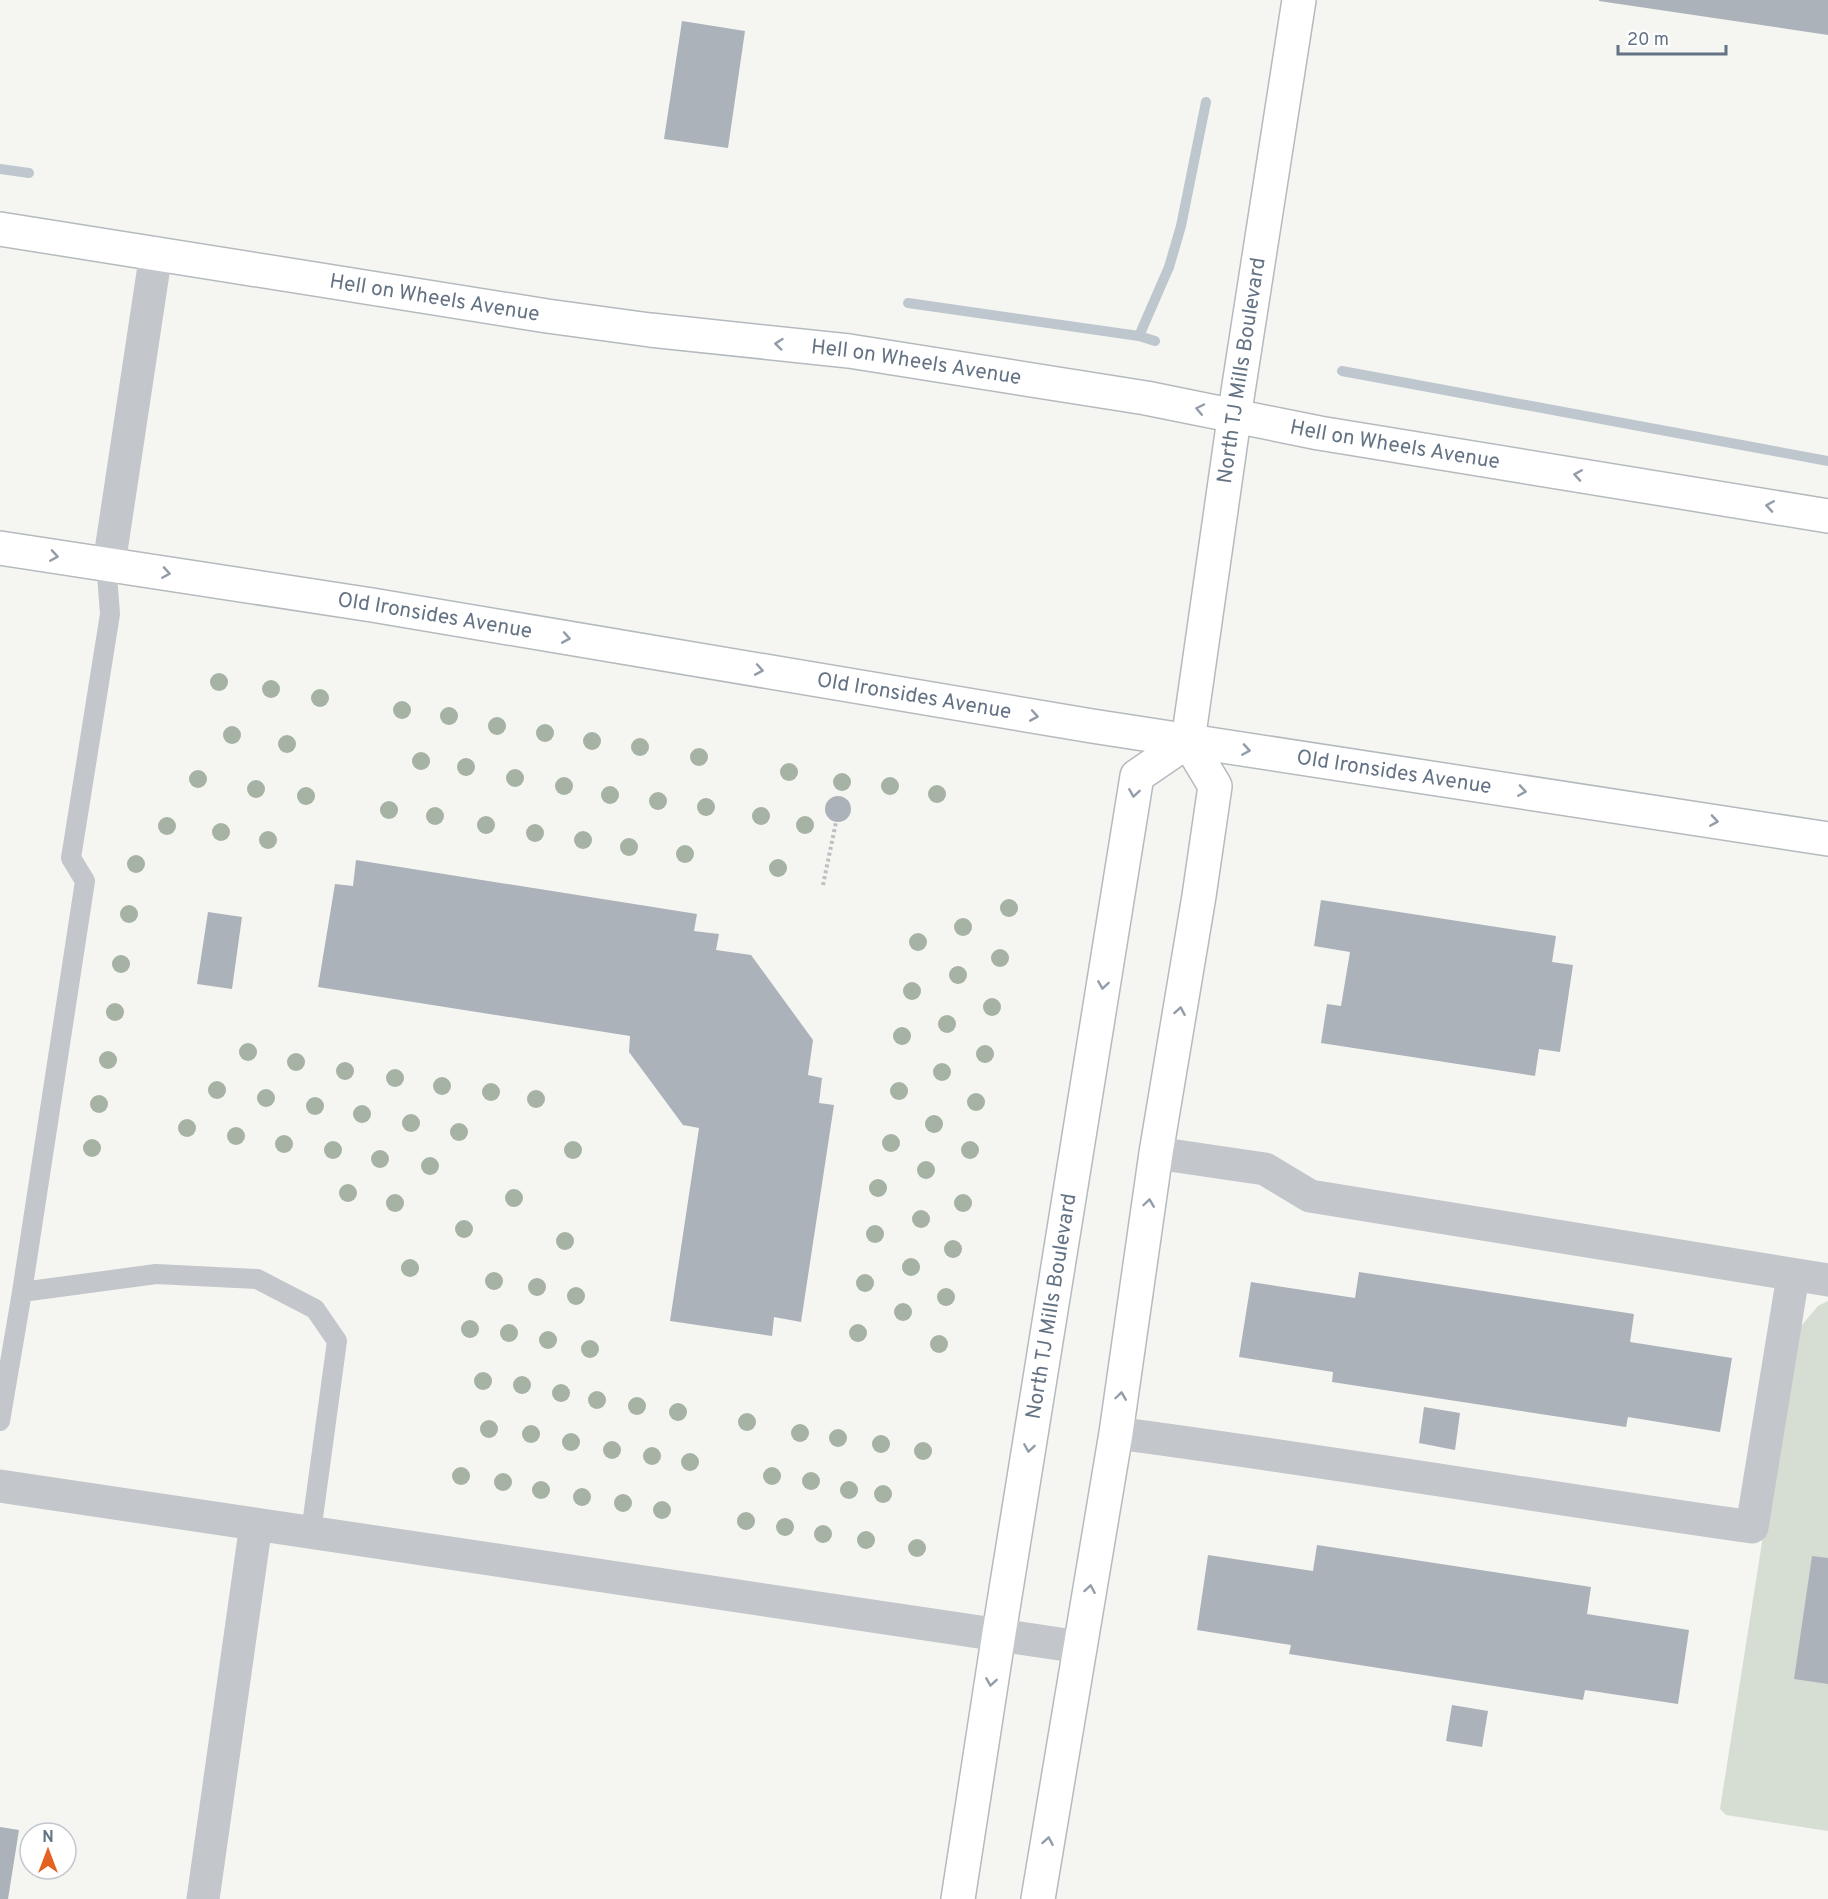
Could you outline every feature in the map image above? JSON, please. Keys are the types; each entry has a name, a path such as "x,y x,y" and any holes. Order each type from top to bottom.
{"street":[{"name":"North TJ Mills Boulevard","path":"958,1899 1137,776 1188,741 1299,0"},
{"name":"Hell on Wheels Avenue","path":"0,229 559,318 849,351 1146,398 1319,433 1828,516"},
{"path":"109,564 156,253"},
{"name":"Old Ironsides Avenue","path":"0,548 372,605 1188,741 1828,839"},
{"path":"1038,1899 1116,1433 1156,1153 1215,786 1188,741"},
{"path":"1156,1153 1265,1169 1310,1196 1828,1280"},
{"path":"1116,1433 1348,1465 1752,1527 1793,1276"},
{"path":"0,1486 652,1584 999,1633 1080,1647"},
{"path":"203,1899 256,1524"}],"lane":[{"path":"0,1421 85,881 71,858 110,614 106,575 109,564"},
{"path":"22,1292 156,1274 257,1279 315,1309 337,1341 311,1532"}],"path":[{"path":"823,885 836,822"}],"shaded area":[{"path":"1828,1301 1828,1831 1726,1815 1720,1809 1796,1332 1818,1306"}],"building":[{"path":"1828,0 1828,35 1599,1"},
{"path":"682,21 745,31 728,148 664,139"},
{"path":"838,796 847,800 851,809 847,818 838,822 829,818 825,809 829,800"},
{"path":"356,860 697,914 694,931 719,934 716,950 751,955 813,1040 808,1075 822,1078 819,1103 834,1105 801,1322 774,1317 772,1336 670,1321 699,1128 683,1125 629,1052 630,1036 318,987 335,884 353,886"},
{"path":"1321,900 1556,936 1552,962 1573,965 1560,1052 1539,1049 1535,1076 1321,1043 1327,1004 1341,1006 1350,952 1314,946"},
{"path":"208,912 242,917 232,989 197,984"},
{"path":"1359,1272 1634,1314 1630,1342 1732,1358 1720,1432 1628,1417 1626,1427 1332,1382 1333,1372 1239,1357 1251,1282 1355,1298"},
{"path":"1424,1407 1460,1413 1455,1450 1419,1443"},
{"path":"1317,1545 1591,1587 1587,1614 1689,1630 1678,1704 1585,1690 1583,1700 1289,1654 1291,1645 1197,1630 1208,1555 1313,1571"},
{"path":"1812,1556 1828,1558 1828,1684 1794,1679"},
{"path":"1452,1705 1488,1711 1482,1747 1446,1741"},
{"path":"0,1827 18,1830 18,1836 8,1899 0,1899"}],"waterway":[{"path":"1139,336 1169,267 1181,226 1206,102"},
{"path":"0,169 29,173"},
{"path":"908,303 1139,336 1155,341"},
{"path":"1342,371 1828,461"}]}
